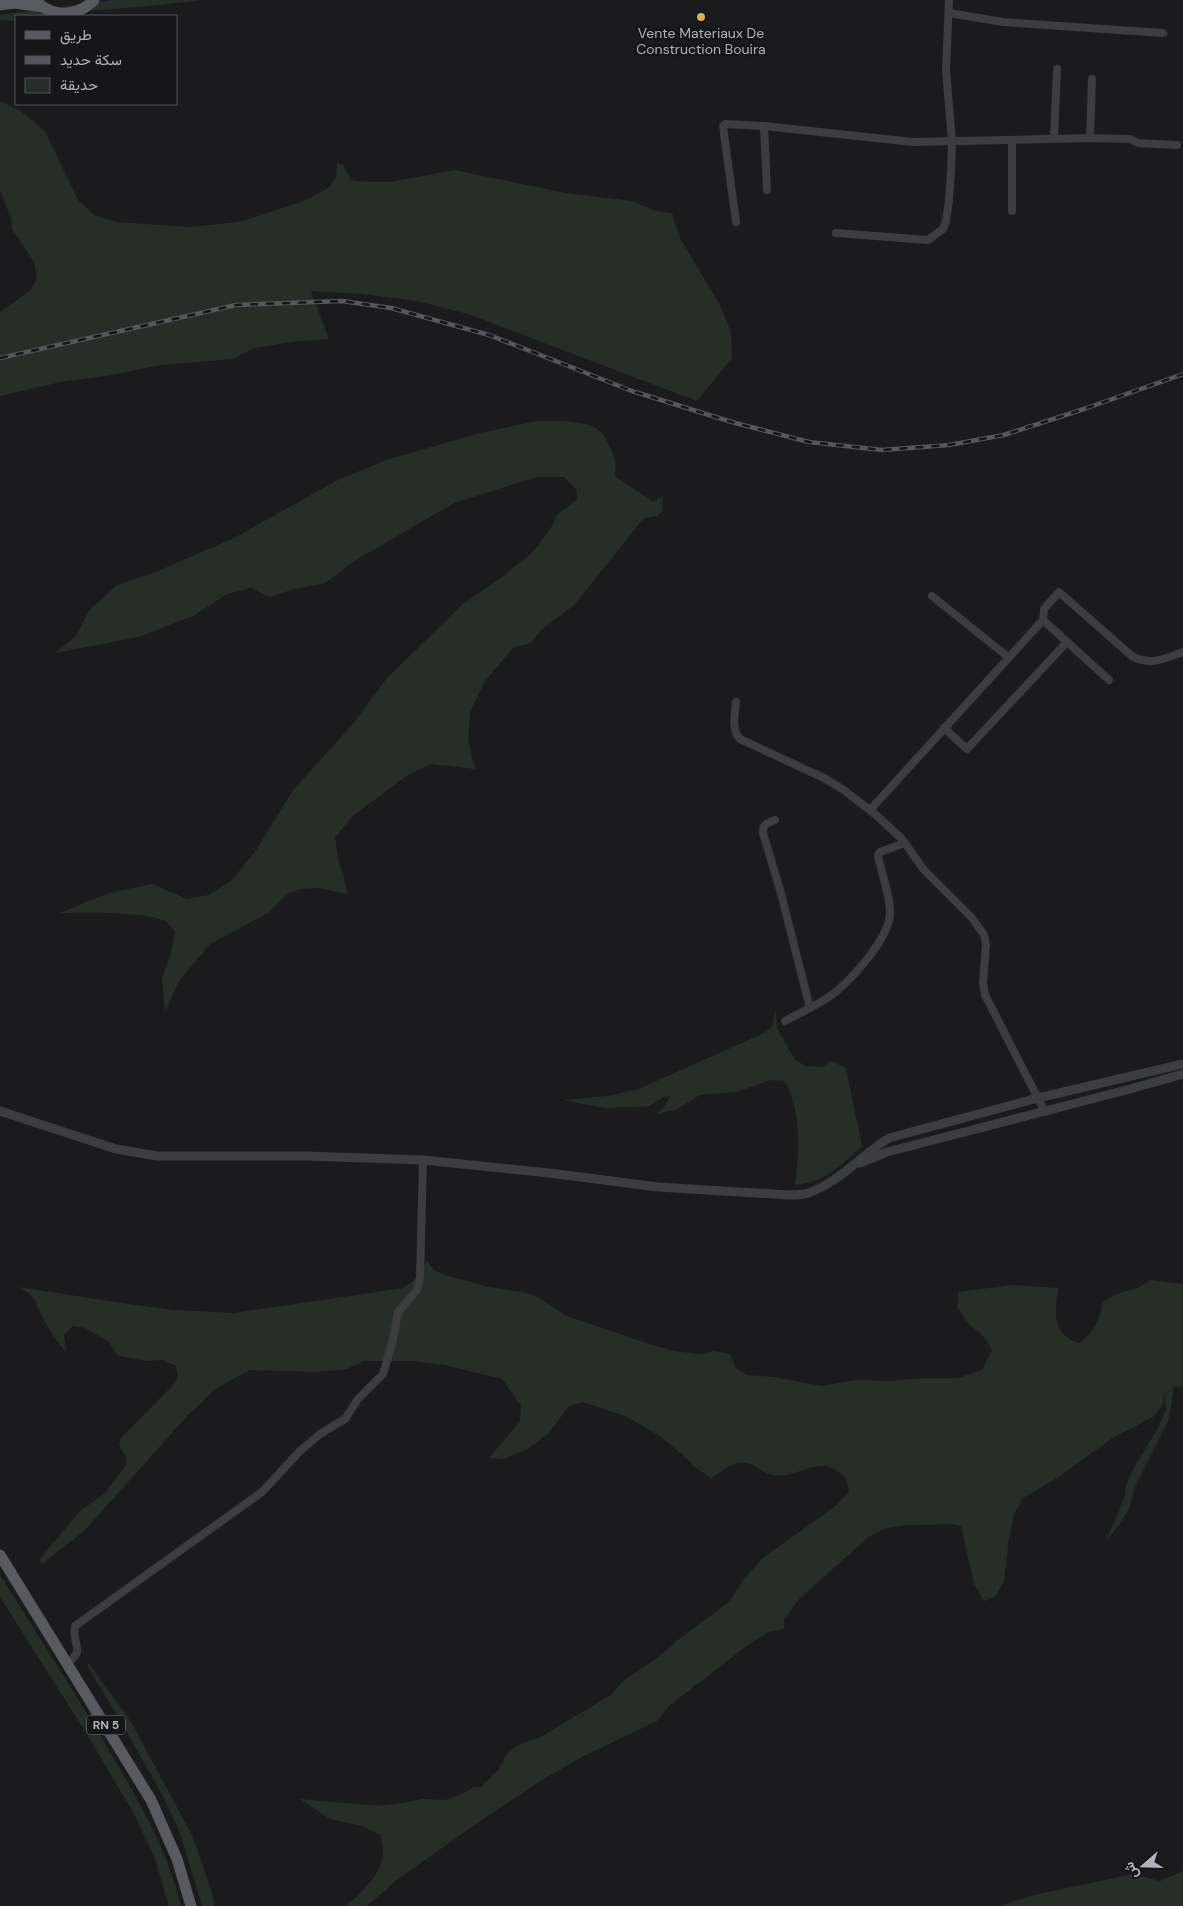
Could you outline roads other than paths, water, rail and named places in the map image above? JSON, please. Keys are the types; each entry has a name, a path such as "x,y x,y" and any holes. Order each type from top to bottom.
{"main road":[{"path":"0,5 15,3 39,4 58,13 66,14 82,10 94,0"},
{"name":"RN 5","path":"0,1555 151,1800 177,1859 191,1906"}],"street":[{"path":"836,232 928,240 943,230 949,200 952,142 946,70 950,0"},
{"path":"949,13 1003,22 1163,33"},
{"path":"1054,138 1057,69"},
{"path":"1090,138 1092,79"},
{"path":"736,222 723,126 726,124 764,126 896,141 952,142 1090,138 1130,139 1138,144 1177,144"},
{"path":"764,126 767,190"},
{"path":"1012,140 1012,211"},
{"path":"870,810 1043,620 1044,610 1059,592 1141,661 1154,662 1164,660 1183,652"},
{"path":"932,596 1008,657"},
{"path":"1043,620 1109,680"},
{"path":"944,728 967,749 1067,642"},
{"path":"736,702 734,730 740,739 826,780 870,810 905,843 924,870 972,918 984,935 986,944 982,983 986,996 1045,1112"},
{"path":"775,820 765,824 762,828 810,1008"},
{"path":"785,1021 829,997 846,983 879,942 888,922 890,907 878,855 880,852 905,843"},
{"path":"856,1165 875,1146 889,1138 1022,1102 1183,1064"},
{"path":"0,1111 116,1148 157,1156 306,1156 423,1160 550,1173 658,1187 789,1195 807,1194 856,1165 887,1152 1045,1112 1183,1074"},
{"path":"1022,1102 1026,1117"},
{"path":"67,1663 77,1656 78,1650 74,1637 75,1626 262,1492 300,1451 320,1434 344,1419 358,1399 383,1374 394,1340 398,1312 417,1290 420,1277 423,1160"}],"railway":[{"path":"0,358 236,305 342,301 391,308 489,335 632,391 735,423 809,442 882,450 949,445 1004,435 1183,374"}],"place":[{"name":"Vente Materiaux De Construction Bouira","path":"701,17"}]}
